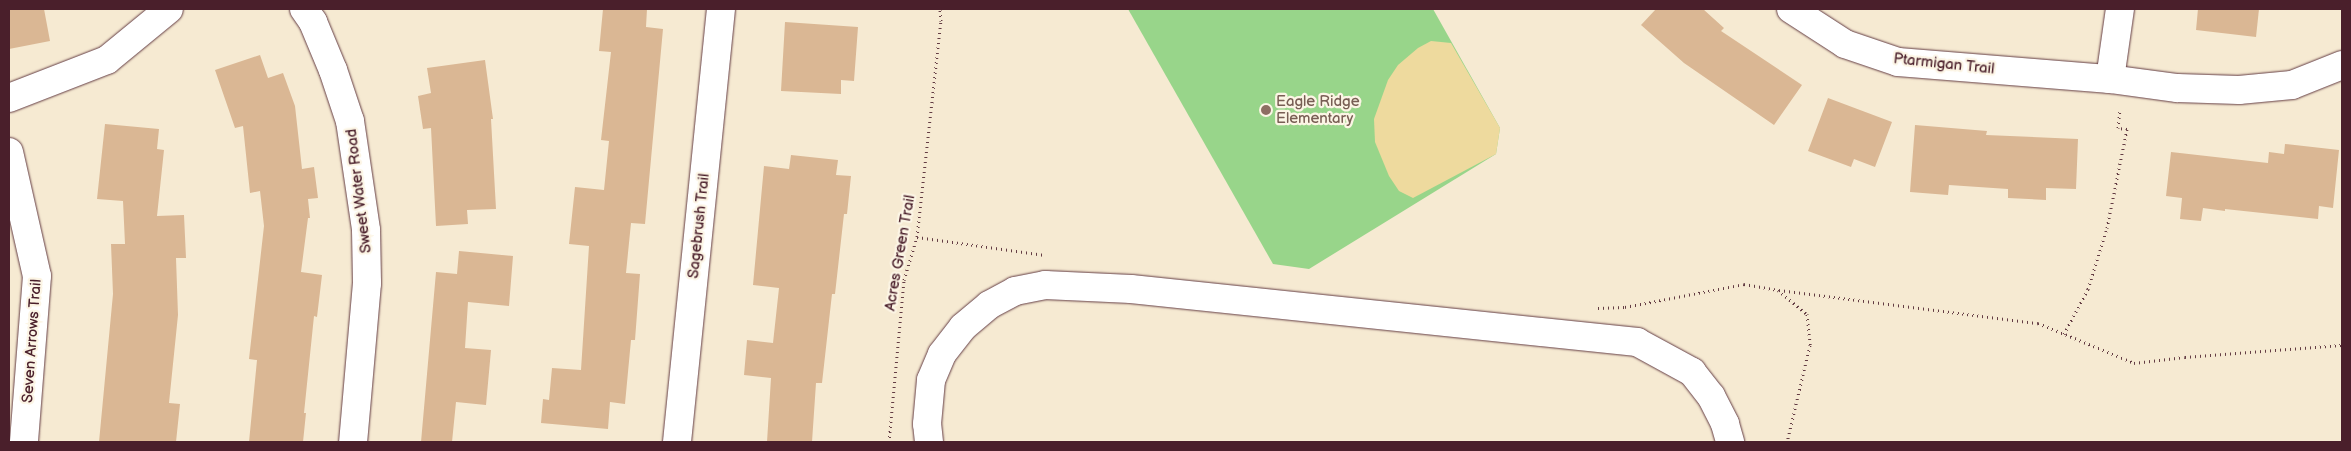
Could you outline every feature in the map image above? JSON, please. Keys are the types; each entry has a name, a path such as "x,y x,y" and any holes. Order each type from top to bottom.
{"street":[{"path":"9,98 107,60 169,9"},
{"name":"Sweet Water Road","path":"304,9 313,22 333,70 350,121 366,230 367,282 353,442"},
{"name":"Sagebrush Trail","path":"677,442 721,9"},
{"name":"Ptarmigan Trail","path":"1790,9 1844,44 1898,62 2117,80 2177,88 2238,90 2292,85 2342,65"},
{"path":"2117,80 2120,9"},
{"name":"Seven Arrows Trail","path":"9,152 37,276 24,442"},
{"path":"929,442 927,424 931,380 942,354 963,327 989,305 1015,291 1045,284 1131,289 1638,342 1692,372 1711,396 1725,424 1730,442"}],"path":[{"name":"Acres Green Trail","path":"889,442 904,280 917,238 940,31 940,9"},
{"path":"2064,334 2088,289 2108,228 2127,129 2118,128 2117,80"},
{"path":"1778,290 2038,323 2134,363 2342,345"}],"green space":[{"path":"1128,9 1433,9 1500,128 1496,154 1309,269 1273,264"}],"sand":[{"path":"1431,41 1451,43 1500,128 1496,154 1413,198 1399,191 1389,176 1375,142 1374,119 1388,80 1398,65 1418,48"}],"building":[{"path":"9,9 44,9 50,41 9,49"},
{"path":"603,9 647,9 646,27 663,29 645,224 631,223 626,273 640,274 635,340 631,340 625,404 610,402 608,429 541,423 543,399 549,400 552,368 581,370 589,246 569,244 575,187 604,190 609,141 601,140 611,52 599,51"},
{"path":"1656,9 1703,9 1724,28 1721,31 1802,85 1774,125 1684,63 1641,25"},
{"path":"2198,9 2259,9 2256,37 2196,30"},
{"path":"785,22 858,27 854,81 841,80 841,94 781,91"},
{"path":"260,55 268,78 283,73 295,106 302,169 314,167 318,198 308,199 310,218 308,218 301,272 322,275 317,317 314,316 304,413 306,413 303,442 249,442 257,360 249,359 264,226 260,191 250,193 243,126 235,128 215,70"},
{"path":"485,60 493,119 491,119 496,209 467,210 468,224 436,226 431,128 423,129 418,96 431,93 427,68"},
{"path":"1828,98 1892,122 1875,167 1854,159 1851,167 1808,151"},
{"path":"105,124 159,129 157,149 164,150 157,216 184,215 186,258 176,258 178,315 169,403 180,404 176,442 99,442 113,294 111,244 125,244 123,201 97,199"},
{"path":"1915,125 1987,131 1986,135 2078,139 2076,189 2046,188 2046,200 2008,198 2008,189 1949,185 1948,195 1910,192"},
{"path":"2285,144 2339,150 2333,208 2319,206 2318,219 2203,208 2201,221 2180,219 2182,198 2166,196 2171,152 2268,163 2269,152 2284,154"},
{"path":"791,155 838,160 836,175 851,176 847,214 844,214 835,294 832,294 822,383 816,383 812,442 767,442 771,378 744,375 747,340 773,343 779,288 753,285 764,166 789,169"},
{"path":"459,251 513,256 509,306 468,302 465,348 491,350 486,405 456,402 452,442 421,442 436,272 457,274"}],"place":[{"name":"Eagle Ridge Elementary","path":"1266,110"}]}
